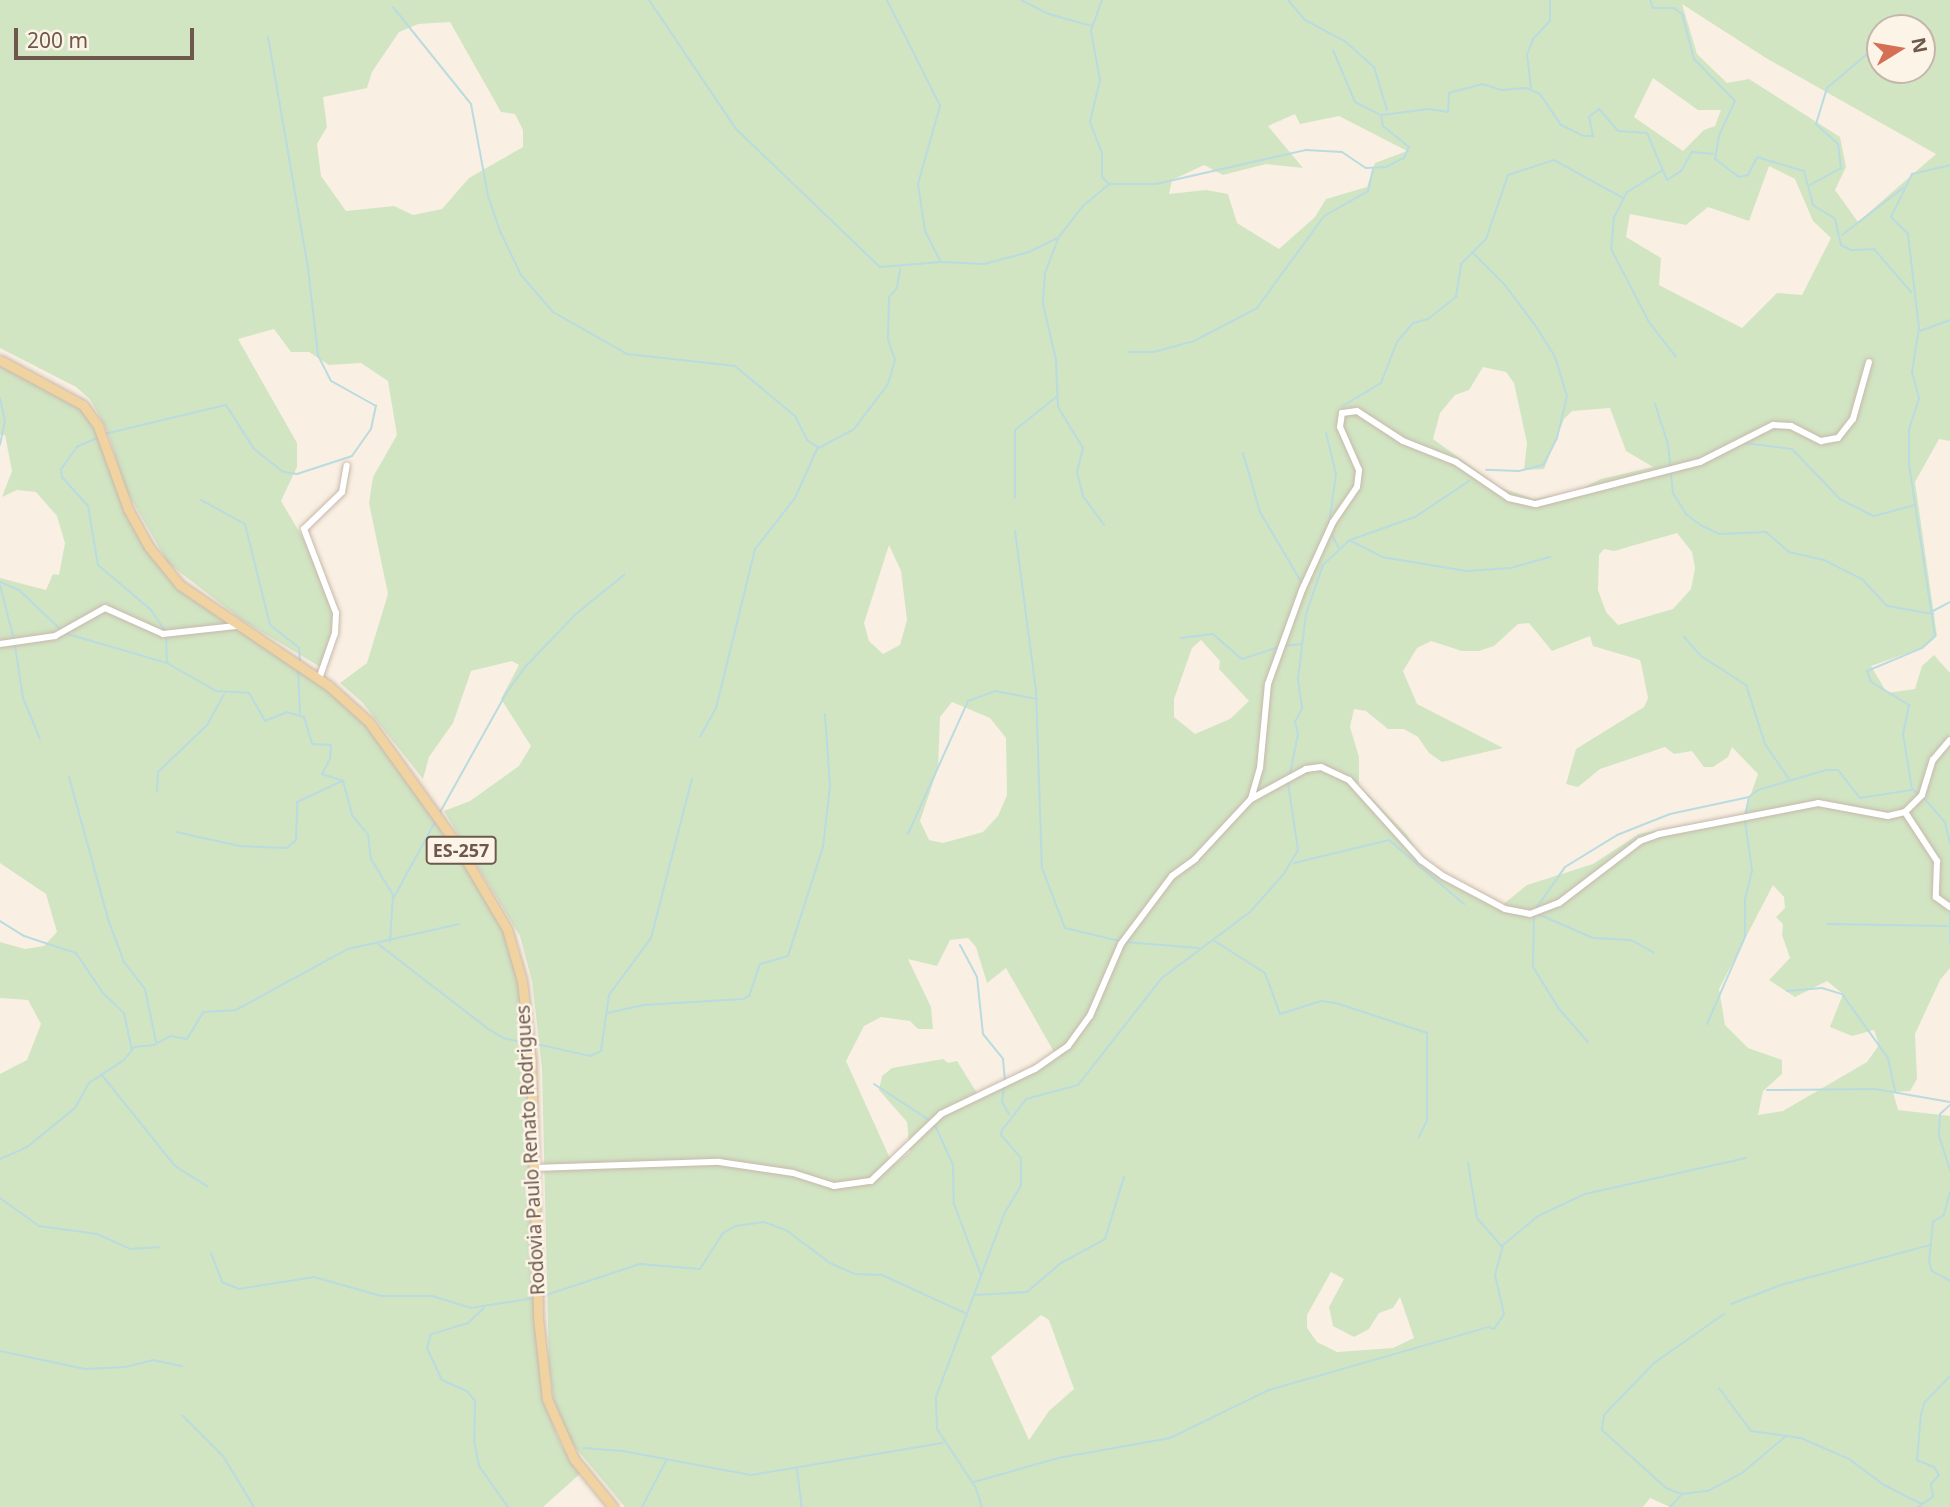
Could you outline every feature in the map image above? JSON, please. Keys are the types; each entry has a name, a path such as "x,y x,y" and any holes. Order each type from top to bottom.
{"main road":[{"name":"Rodovia Paulo Renato Rodrigues","path":"0,360 83,405 99,426 128,509 149,547 180,585 319,679 356,709 386,743 458,846 507,929 519,965 527,1023 540,1358 547,1399 570,1452 613,1507"}],"street":[{"path":"1251,799 1260,768 1269,684 1302,590 1333,522 1357,487 1359,470 1340,427 1342,413 1357,411 1404,441 1456,463 1509,498 1536,504 1715,457 1773,425 1791,426 1821,441 1838,438 1853,419 1869,362"},
{"path":"319,679 335,632 336,613 304,529 342,492 347,465"},
{"path":"0,644 55,636 105,608 163,634 236,625"},
{"path":"534,1168 719,1162 793,1173 834,1186 871,1181 942,1114 1035,1069 1068,1046 1090,1016 1114,956 1146,908 1251,799 1314,767 1342,775 1401,832 1421,860 1495,904 1524,914 1559,903 1640,841 1659,834 1818,803 1888,816 1905,813 1922,795 1936,754 1950,740"},
{"path":"1905,813 1937,860 1936,897 1950,906"}],"green space":[{"path":"0,0 1950,0 1950,441 1939,439 1915,482 1937,636 1925,647 1871,666 1887,693 1915,689 1922,666 1934,655 1950,673 1950,968 1940,980 1915,1034 1917,1079 1910,1091 1893,1092 1898,1110 1950,1116 1950,1507 1670,1507 1650,1498 1643,1507 625,1507 570,1441 554,1401 549,1366 542,1068 532,981 520,936 444,811 470,801 519,766 531,746 501,699 519,665 512,661 471,671 453,723 429,757 423,779 362,702 340,683 367,663 388,594 369,503 373,477 397,435 388,381 361,363 329,365 309,352 291,352 274,329 238,339 297,443 297,467 281,501 313,555 337,618 322,668 242,620 168,563 126,490 108,432 90,399 76,387 0,348","holes":["1682,4 1766,58 1936,154 1858,222 1835,190 1846,167 1840,137 1749,79 1727,83 1697,54","450,22 501,112 515,114 523,130 523,147 469,178 442,209 413,215 394,206 346,211 321,176 317,144 327,127 323,97 367,88 372,72 399,32 418,24","1653,78 1698,110 1721,110 1715,126 1704,130 1683,151 1634,117","1295,114 1300,124 1339,116 1407,151 1375,163 1367,187 1326,199 1315,217 1279,249 1237,223 1228,194 1206,190 1169,194 1172,180 1204,165 1223,175 1266,164 1303,168 1268,126","1769,166 1795,179 1813,221 1831,238 1802,295 1777,293 1742,328 1659,285 1661,258 1626,237 1630,214 1686,225 1708,207 1749,221","1483,367 1506,372 1514,383 1527,443 1524,470 1544,469 1564,419 1572,411 1610,408 1626,451 1653,467 1601,479 1575,492 1534,499 1501,488 1433,439 1440,413 1455,395 1469,390","1677,533 1692,552 1695,568 1691,589 1673,609 1618,625 1606,612 1598,590 1599,555 1604,549 1614,551","889,545 901,571 907,620 900,645 883,654 869,641 864,623","1529,623 1552,651 1590,636 1593,646 1640,660 1648,698 1644,707 1576,749 1566,784 1578,787 1600,769 1665,747 1674,754 1692,751 1704,767 1713,767 1728,757 1732,747 1758,774 1744,814 1639,834 1593,864 1527,885 1500,907 1421,859 1407,835 1359,785 1359,757 1350,727 1354,709 1366,711 1388,729 1404,729 1418,737 1429,753 1442,762 1503,748 1417,704 1403,671 1417,648 1431,641 1462,651 1479,651 1494,646 1518,624","1201,640 1220,661 1219,669 1249,701 1230,719 1195,734 1174,717 1174,699 1192,648","952,702 990,718 1006,738 1007,795 998,816 983,832 943,843 929,840 920,821 938,768 940,717","1773,885 1784,897 1785,908 1776,917 1783,924 1782,935 1790,958 1769,980 1795,997 1827,981 1843,994 1830,1027 1852,1036 1874,1030 1879,1045 1867,1062 1783,1111 1758,1115 1763,1091 1782,1074 1782,1060 1748,1048 1725,1025 1719,989","968,938 976,947 987,983 1006,968 1054,1052 1024,1075 977,1093 957,1061 948,1063 943,1059 892,1068 882,1076 879,1090 907,1122 910,1152 893,1165 846,1061 864,1026 881,1017 910,1021 918,1029 933,1029 931,1007 908,959 937,966 950,940","1331,1272 1344,1279 1329,1307 1333,1326 1354,1337 1369,1329 1379,1313 1393,1308 1400,1297 1414,1338 1393,1348 1337,1352 1317,1342 1307,1328 1307,1315","1041,1315 1049,1320 1074,1389 1049,1411 1029,1440 991,1357"]},
{"path":"0,359 90,415 119,493 159,564 237,628 355,709 418,789 511,940 532,1068 545,1404 561,1445 582,1472 543,1507 0,1507 0,1074 27,1060 41,1024 28,1000 0,998 0,942 25,949 44,946 57,932 46,894 0,863 0,578 46,590 53,574 59,575 65,543 57,516 36,492 17,490 2,497 12,471 5,435 0,435"}],"waterway":[{"path":"649,0 736,129 880,267 941,262 984,264 1029,252 1058,238 1083,206 1109,184"},
{"path":"887,0 940,106 918,184 925,231 940,261"},
{"path":"1021,0 1049,14 1092,26"},
{"path":"1102,0 1091,31 1100,80 1090,122 1102,153 1102,177 1109,184 1156,184 1306,150 1342,152 1366,168 1386,167 1404,158 1409,147 1383,126 1381,115"},
{"path":"1288,0 1305,20 1346,42 1374,67 1387,110"},
{"path":"1531,88 1527,55 1533,39 1550,21 1550,0"},
{"path":"1650,0 1653,8 1674,8 1682,14 1694,59 1735,101 1719,135 1715,159 1739,177 1748,175 1757,157 1804,171 1813,205 1835,219 1841,245 1851,250 1874,249 1911,292"},
{"path":"393,7 471,104 488,196 500,231 521,275 553,312 627,354 735,366 795,416 807,440 819,448"},
{"path":"104,434 226,405 254,449 283,472 297,474 352,456 371,429 376,406 331,381 318,355 308,268 268,36"},
{"path":"1333,50 1355,102 1381,115"},
{"path":"1810,185 1841,168 1838,144 1816,124 1827,88 1866,55"},
{"path":"1382,115 1429,109 1448,112 1449,93 1482,84 1502,90 1526,88 1540,94 1561,125 1584,136 1593,136 1589,117 1599,109 1618,131 1647,133 1667,180 1681,171 1692,152 1713,154"},
{"path":"1344,405 1381,383 1397,342 1413,323 1428,319 1456,297 1461,264 1486,239 1508,175 1554,160 1623,198"},
{"path":"1918,794 1912,789 1903,734 1909,705 1871,682 1867,671 1922,648 1935,636 1909,464 1909,429 1919,398 1912,372 1919,328 1908,234 1891,217 1912,174 1950,165"},
{"path":"1128,352 1154,352 1194,341 1257,308 1324,216 1368,191 1373,170"},
{"path":"1661,171 1627,192 1614,217 1611,249 1649,322 1676,357"},
{"path":"1842,235 1903,188"},
{"path":"1058,239 1045,273 1043,304 1056,360 1058,407 1083,448 1077,472 1083,496 1104,525"},
{"path":"1472,252 1505,285 1537,328 1555,357 1567,396 1557,438 1543,465 1519,471 1486,470"},
{"path":"700,737 716,708 755,549 795,498 817,449 854,429 888,384 895,360 888,340 889,297 897,288 900,269"},
{"path":"1920,331 1950,320"},
{"path":"1015,498 1015,430 1056,397"},
{"path":"0,398 5,421 0,444"},
{"path":"1655,404 1668,444 1673,493 1686,514 1702,526 1720,534 1766,532 1789,552 1824,560 1862,579 1887,606 1933,614"},
{"path":"1326,433 1336,474 1329,524"},
{"path":"99,437 77,447 61,469 62,477 88,506 98,565 151,610 165,631"},
{"path":"1744,443 1792,449 1840,499 1874,516 1915,505"},
{"path":"1243,453 1260,512 1303,585"},
{"path":"1290,774 1298,734 1295,722 1302,708 1298,678 1306,614 1323,565 1350,540 1415,517 1469,481"},
{"path":"201,500 245,524 270,625 299,648 300,661"},
{"path":"1015,531 1036,690 1042,868 1065,928 1119,941"},
{"path":"1331,533 1338,547"},
{"path":"1351,541 1382,557 1467,571 1511,568 1550,557"},
{"path":"439,814 507,692 525,667 576,614 625,574"},
{"path":"0,582 19,590 60,629"},
{"path":"0,585 14,640"},
{"path":"1933,611 1950,602"},
{"path":"64,633 167,663 216,691 249,693 265,721 287,712 304,717 312,744 331,745 330,759 322,774 343,781 352,815 368,835 371,859 393,895 390,942"},
{"path":"1181,638 1213,634 1242,659 1278,647"},
{"path":"166,636 167,663"},
{"path":"1684,637 1701,656 1746,685 1765,744 1789,779"},
{"path":"1283,646 1302,644"},
{"path":"15,646 23,698 40,739"},
{"path":"298,670 300,713"},
{"path":"908,834 968,701 995,691 1037,699"},
{"path":"157,792 158,772 207,725 224,694"},
{"path":"607,1013 644,1005 743,999 749,996 760,964 788,956 823,847 830,786 825,714"},
{"path":"1535,910 1565,867 1617,835 1670,814 1749,797 1758,790 1826,770 1838,770 1860,798 1911,790"},
{"path":"69,777 109,922 124,962 145,989 156,1042"},
{"path":"532,1043 590,1056 601,1051 609,995 651,938 692,778"},
{"path":"176,832 239,846 287,848 296,840 297,802 342,781"},
{"path":"982,1507 976,1488 937,1429 936,1397 1004,1214 1021,1186 1021,1158 1001,1135 1002,1130 1026,1099 1078,1085 1162,978 1250,912 1283,875 1298,850 1288,783"},
{"path":"1745,816 1749,797"},
{"path":"1923,797 1945,822 1950,843"},
{"path":"1707,1024 1745,937 1745,899 1752,870 1745,821"},
{"path":"394,897 435,822"},
{"path":"1294,863 1389,840 1464,904"},
{"path":"1950,911 1950,943"},
{"path":"1538,914 1593,938 1631,940 1654,953"},
{"path":"1534,915 1533,967 1559,1009 1588,1042"},
{"path":"0,921 24,936 76,953 103,993 124,1013 132,1050"},
{"path":"0,1159 27,1147 75,1108 89,1083 124,1060 134,1047 154,1045 170,1036 187,1039 203,1012 236,1010 348,949 459,924"},
{"path":"1827,924 1947,926"},
{"path":"1213,940 1265,973 1280,1014 1321,1001 1336,1003 1427,1033 1427,1120 1419,1137"},
{"path":"1125,942 1199,948"},
{"path":"378,944 487,1028 503,1038 527,1043"},
{"path":"960,945 977,977 983,1034 1003,1059 1005,1082"},
{"path":"1787,991 1822,988 1842,994 1888,1058 1895,1091"},
{"path":"101,1074 175,1166 207,1186"},
{"path":"874,1084 929,1120"},
{"path":"1004,1087 1002,1102 1009,1114"},
{"path":"1767,1090 1875,1089 1950,1102"},
{"path":"1950,1105 1940,1114 1939,1136 1950,1170"},
{"path":"934,1123 953,1165 954,1204 981,1275"},
{"path":"974,1482 1058,1458 1170,1438 1269,1390 1488,1327 1494,1329 1504,1314 1495,1275 1503,1245 1538,1216 1585,1194 1746,1158"},
{"path":"1468,1163 1477,1218 1502,1247"},
{"path":"976,1295 1027,1292 1061,1263 1105,1239 1124,1177"},
{"path":"1950,1192 1944,1215 1933,1222 1929,1262 1932,1271 1950,1281"},
{"path":"0,1198 39,1226 97,1234 131,1249 159,1247"},
{"path":"540,1297 640,1264 700,1269 723,1233 735,1226 764,1222 786,1230 830,1263 855,1274 882,1275 965,1313"},
{"path":"1731,1304 1781,1285 1930,1245"},
{"path":"211,1253 222,1282 239,1289 314,1277 381,1296 432,1296 471,1308 534,1298"},
{"path":"484,1308 468,1323 431,1334 427,1348 442,1380 467,1391 475,1401 474,1440 479,1466 508,1507"},
{"path":"1724,1314 1654,1363 1604,1415 1602,1430 1666,1488 1682,1494 1708,1491 1742,1473 1786,1436"},
{"path":"0,1351 85,1369 125,1367 153,1360 182,1366"},
{"path":"1918,1507 1933,1497 1931,1484 1939,1475 1934,1467 1917,1460 1921,1414 1925,1402 1950,1376"},
{"path":"1719,1388 1751,1431 1801,1438 1849,1459 1884,1485 1922,1504"},
{"path":"182,1415 223,1456 254,1507"},
{"path":"583,1448 623,1451 751,1475 942,1443"},
{"path":"642,1507 667,1459"},
{"path":"797,1469 802,1507"},
{"path":"1670,1507 1682,1494"}]}
